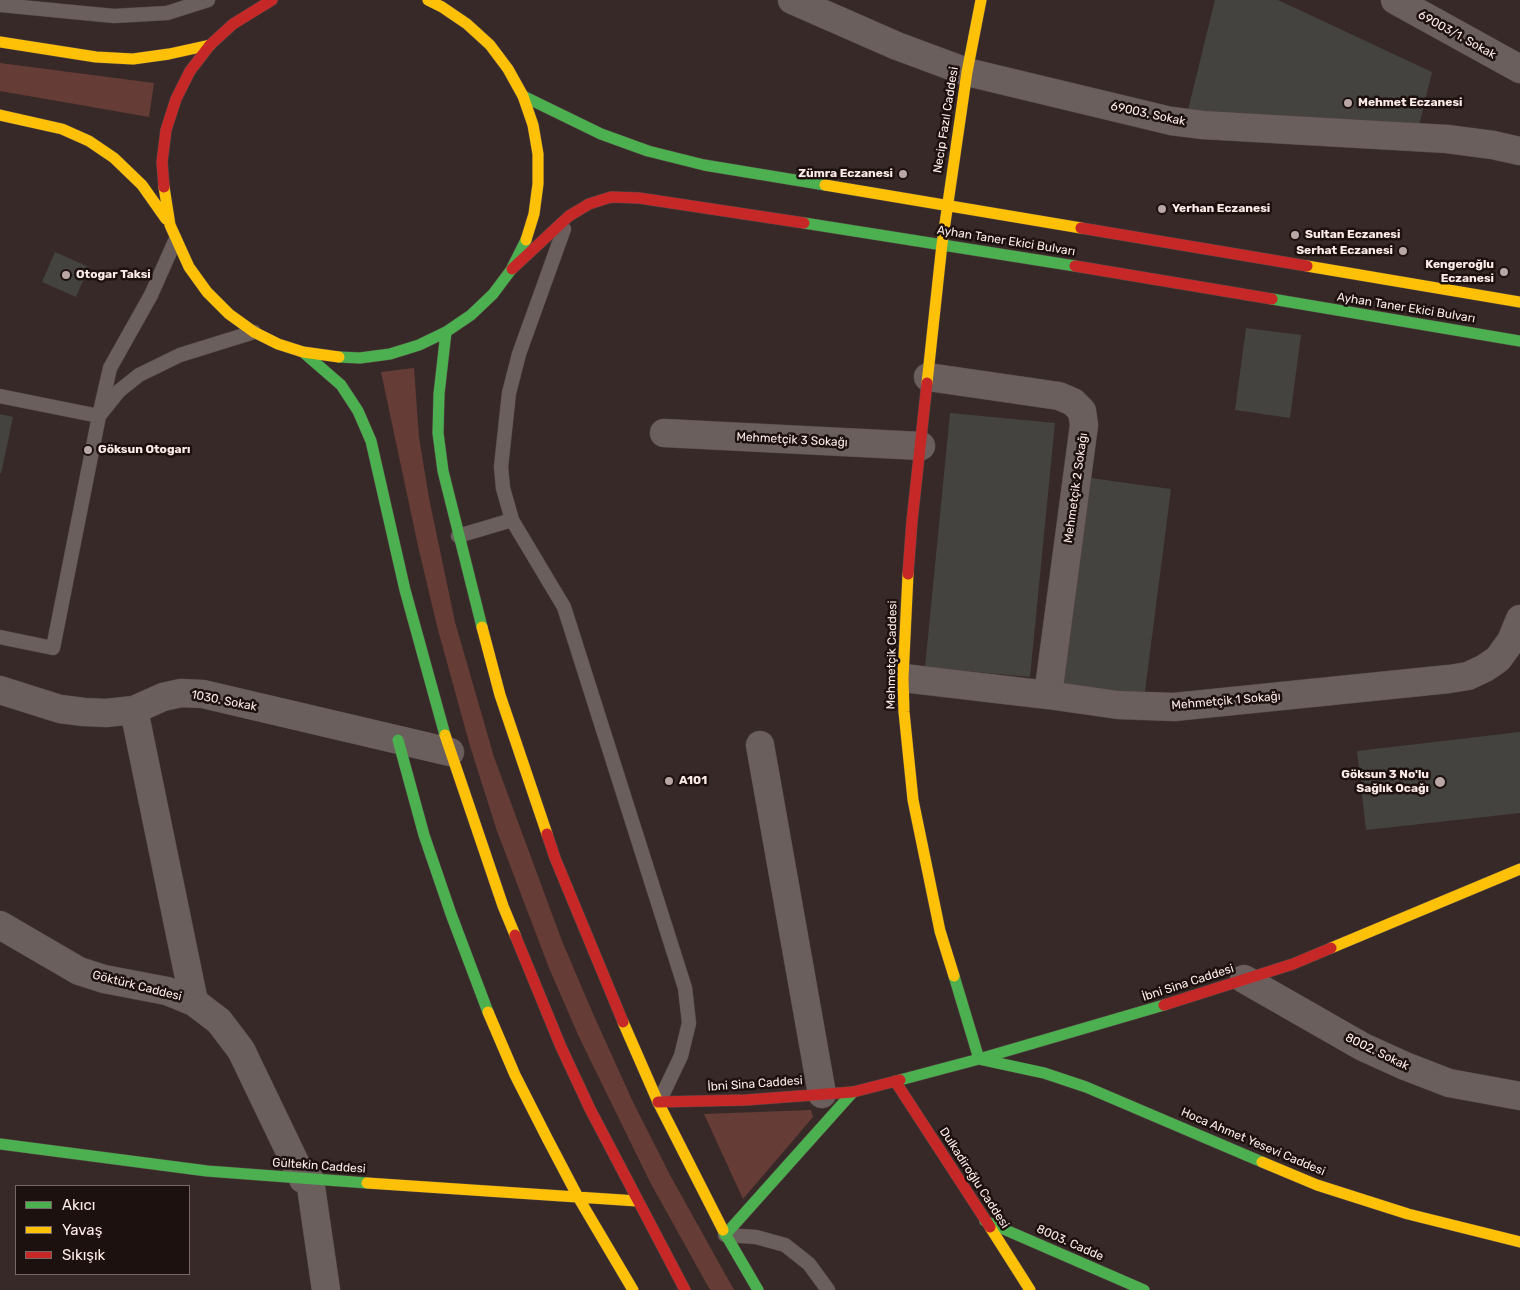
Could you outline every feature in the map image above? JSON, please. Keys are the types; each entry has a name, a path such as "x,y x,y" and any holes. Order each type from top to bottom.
{"main road":[{"path":"272,0 263,2 233,24 210,46 190,71 176,99 166,130 162,170 170,225 189,267 207,292 229,314 254,332 278,344 303,352 330,357 352,358 390,354 419,345 446,332 476,310 493,294 511,270 525,243 534,214 538,184 536,144 533,125 523,96 508,69 490,44 440,3 428,0"},
{"name":"Necip Fazıl Caddesi","path":"942,244 967,72 981,0"},
{"path":"0,42 96,57 133,58 169,54 210,46"},
{"name":"Ayhan Taner Ekici Bulvarı","path":"523,96 601,134 648,151 704,165 1520,302"},
{"path":"0,115 62,129 89,141 114,158 142,184 170,225"},
{"name":"Ayhan Taner Ekici Bulvarı","path":"511,270 569,216 589,204 611,198 639,198 942,244 1520,340"},
{"name":"Mehmetçik Caddesi","path":"942,244 920,446 906,602 904,712 913,800 930,886 940,931 979,1059"},
{"path":"446,332 439,394 438,433 443,471 500,695 555,858 658,1102 725,1235 758,1290"},
{"path":"303,352 341,385 358,411 371,441 405,590 450,752 503,906 590,1110 685,1290"},
{"path":"398,740 424,835 488,1012 519,1083 578,1197 633,1290"},
{"name":"İbni Sina Caddesi","path":"658,1102 746,1100 853,1092 979,1059 1126,1017 1293,964 1520,869"},
{"name":"Hoca Ahmet Yesevi Caddesi","path":"979,1059 1044,1073 1086,1087 1317,1185 1408,1214 1520,1242"},
{"name":"Dulkadiroğlu Caddesi","path":"895,1081 1030,1290"},
{"path":"725,1235 853,1092"},
{"name":"Gültekin Caddesi","path":"0,1144 207,1171 637,1202"},
{"name":"8003. Cadde","path":"985,1221 1144,1290"}],"street":[{"name":"69003. Sokak","path":"792,0 897,46 967,72 1171,121 1203,125 1447,139 1493,144 1520,151"},
{"name":"69003/1. Sokak","path":"1395,0 1520,69"},
{"name":"Mehmetçik 2 Sokağı","path":"928,377 1059,396 1073,402 1082,411 1084,425 1048,694"},
{"name":"Mehmetçik 3 Sokağı","path":"664,433 920,446"},
{"name":"Mehmetçik 1 Sokağı","path":"904,678 1048,694 1118,705 1174,707 1468,676 1498,659 1511,641 1520,619"},
{"name":"1030. Sokak","path":"0,690 60,709 91,713 134,710 163,697 181,693 203,694 450,752"},
{"path":"134,710 194,1002"},
{"path":"760,745 822,1094"},
{"name":"Göktürk Caddesi","path":"0,925 79,971 104,979 168,991 194,1002 219,1021 241,1050 306,1179 326,1290"},
{"name":"8002. Sokak","path":"1244,979 1363,1047 1405,1066 1449,1083 1520,1096"}],"lane":[{"path":"0,5 114,16 168,13 208,0"},
{"path":"569,216 519,354 509,393 501,467 503,488 512,520 564,607 685,988 689,1023 681,1056 658,1102"},
{"path":"0,638 53,648 110,368 151,296 176,240"},
{"path":"99,416 120,392 139,375 180,355 254,332"},
{"path":"0,396 99,416"},
{"path":"458,536 512,520"},
{"path":"725,1235 756,1237 785,1245 808,1264 828,1290"}],"shaded area":[{"path":"0,63 154,83 149,117 0,91"},
{"path":"414,368 419,437 429,498 455,622 494,757 562,941 594,1016 633,1102 670,1175 734,1290 710,1290 650,1182 579,1037 549,968 497,831 470,746 437,626 381,372"},
{"path":"811,1110 813,1117 743,1199 704,1114"}],"building":[{"path":"1215,0 1278,0 1432,72 1418,130 1187,114"},
{"name":"Otogar Taksi","path":"55,252 89,267 76,297 42,282"},
{"path":"1246,328 1301,335 1290,418 1235,410"},
{"path":"950,413 1055,423 1030,677 925,667"},
{"path":"0,414 13,417 1,474 0,473"},
{"path":"1090,478 1171,489 1144,699 1063,688"},
{"name":"Göksun 3 No'lu Sağlık Ocağı","path":"1520,732 1520,813 1366,830 1357,751"}],"traffic: fast":[{"path":"523,96 601,134 648,151 704,165 825,185"},
{"path":"804,223 1075,266"},
{"path":"339,357 360,358 390,354 419,345 446,332 471,315 493,294 511,270 526,240"},
{"path":"1272,299 1520,341"},
{"path":"446,332 439,394 438,433 443,471 482,627"},
{"path":"303,352 341,385 358,411 371,441 405,590 445,735"},
{"path":"398,740 424,835 488,1012"},
{"path":"954,976 979,1059 1044,1073 1086,1087 1262,1162"},
{"path":"900,1080 1164,1005"},
{"path":"725,1235 853,1092"},
{"path":"0,1144 207,1171 367,1183"},
{"path":"985,1221 1144,1290"},
{"path":"723,1230 758,1290"}],"traffic: slow":[{"path":"428,0 467,24 490,45 508,69 523,96 533,125 538,154 538,184 534,214 526,240"},
{"path":"927,383 942,244 967,72 981,0"},
{"path":"0,42 96,57 133,59 169,54 210,45"},
{"path":"0,115 62,129 89,141 114,158 142,185 166,219"},
{"path":"825,185 1081,228"},
{"path":"164,187 170,225 189,267 207,292 229,314 254,332 278,344 303,352 339,357"},
{"path":"1307,266 1520,302"},
{"path":"908,574 903,678 904,712 913,800 940,931 954,976"},
{"path":"482,627 500,695 547,834"},
{"path":"445,735 503,906 515,935"},
{"path":"1331,948 1520,869"},
{"path":"488,1012 515,1075 547,1138 578,1197 633,1290"},
{"path":"623,1022 658,1102 723,1230"},
{"path":"1262,1162 1317,1185 1408,1214 1520,1242"},
{"path":"367,1183 637,1201"},
{"path":"990,1227 1030,1290"}],"traffic: jam":[{"path":"164,187 162,162 166,130 176,99 190,71 210,45 233,24 272,0"},
{"path":"512,269 569,216 589,204 611,197 639,198 804,223"},
{"path":"1081,228 1307,266"},
{"path":"1075,266 1272,299"},
{"path":"908,574 927,383"},
{"path":"547,834 555,858 623,1022"},
{"path":"515,935 561,1047 590,1109 685,1290"},
{"path":"1164,1005 1293,964 1331,948"},
{"path":"658,1102 746,1100 853,1092 900,1080"},
{"path":"895,1081 990,1227"}],"place":[{"name":"Mehmet Eczanesi","path":"1348,103"},
{"name":"Zümra Eczanesi","path":"903,174"},
{"name":"Yerhan Eczanesi","path":"1162,209"},
{"name":"Sultan Eczanesi","path":"1295,235"},
{"name":"Serhat Eczanesi","path":"1403,251"},
{"name":"Kengeroğlu Eczanesi","path":"1504,272"},
{"name":"Otogar Taksi","path":"66,275"},
{"name":"Göksun Otogarı","path":"88,450"},
{"name":"A101","path":"669,781"},
{"name":"Göksun 3 No'lu Sağlık Ocağı","path":"1440,782"}]}
